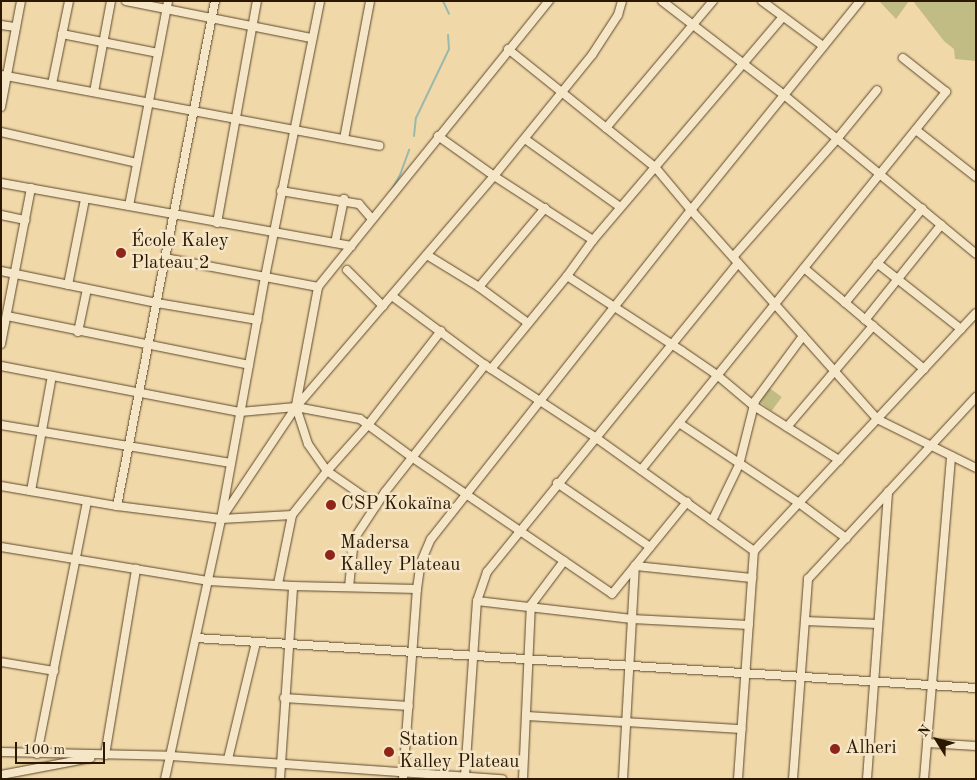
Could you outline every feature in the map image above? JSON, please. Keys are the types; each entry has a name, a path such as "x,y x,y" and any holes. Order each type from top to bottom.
{"street":[{"path":"1,107 4,75 21,1"},
{"path":"52,84 69,1"},
{"path":"94,92 111,1"},
{"path":"126,1 167,5 212,17 312,38"},
{"path":"117,506 215,1"},
{"path":"218,223 257,1"},
{"path":"165,779 209,581 281,192 320,1"},
{"path":"344,139 370,1"},
{"path":"376,505 327,471 308,444 296,407 318,286 508,49 549,1"},
{"path":"221,519 296,407 494,176 603,41 618,15 622,1"},
{"path":"662,1 784,95 976,254"},
{"path":"606,128 713,1"},
{"path":"762,1 823,46"},
{"path":"404,775 411,652 417,588 422,562 431,539 691,210 860,1"},
{"path":"129,206 167,5"},
{"path":"349,587 354,539 376,505 488,367 567,276 620,207 783,17"},
{"path":"1,24 16,27"},
{"path":"62,34 158,53"},
{"path":"508,49 655,167 877,419 976,468"},
{"path":"641,470 946,92 903,58"},
{"path":"4,75 379,146"},
{"path":"464,776 477,601 487,572 557,483 672,344 735,260 877,90"},
{"path":"916,130 976,177"},
{"path":"1,132 137,163"},
{"path":"438,136 494,176 593,240"},
{"path":"525,139 620,207"},
{"path":"1,183 351,246"},
{"path":"1,344 16,274 31,188"},
{"path":"281,192 344,200 360,204 372,219"},
{"path":"68,285 85,199"},
{"path":"335,242 344,200"},
{"path":"479,287 545,208"},
{"path":"845,303 922,209"},
{"path":"1,215 25,220"},
{"path":"865,320 941,225"},
{"path":"427,255 479,287 528,323"},
{"path":"165,258 318,286"},
{"path":"877,263 961,329"},
{"path":"804,268 924,369"},
{"path":"347,270 383,306"},
{"path":"1,271 86,289 258,320"},
{"path":"567,276 672,344 717,376 754,406 839,460"},
{"path":"78,332 86,289"},
{"path":"392,296 488,367 595,437 754,551"},
{"path":"738,779 754,551 976,314"},
{"path":"7,316 78,332 149,344 249,365"},
{"path":"787,427 873,326"},
{"path":"278,584 292,515 327,471 368,425 441,331"},
{"path":"712,521 739,464 755,401 803,336"},
{"path":"1,366 240,412 296,407 360,419 413,458 612,594 686,502"},
{"path":"32,491 52,376"},
{"path":"793,779 808,579 976,397"},
{"path":"679,422 799,503 846,538"},
{"path":"1,425 231,464"},
{"path":"924,779 951,456"},
{"path":"557,483 650,547"},
{"path":"1,486 117,506 221,519 292,515"},
{"path":"867,779 888,492"},
{"path":"37,754 87,501"},
{"path":"1,547 209,581 293,586 417,588"},
{"path":"523,779 531,606 564,561"},
{"path":"635,566 752,578"},
{"path":"623,779 635,566"},
{"path":"105,755 136,569"},
{"path":"280,779 293,586"},
{"path":"477,601 632,619 749,625"},
{"path":"805,621 878,624"},
{"path":"196,638 976,688"},
{"path":"228,760 256,642"},
{"path":"1,671 2,662 54,670"},
{"path":"284,698 409,706"},
{"path":"527,716 742,729"},
{"path":"927,743 976,746"},
{"path":"1,752 171,756 281,763 404,775 502,779"},
{"path":"1,776 105,755"}],"shaded area":[{"path":"879,1 909,1 896,19"},
{"path":"913,1 976,1 976,61 955,59 954,49 944,41"},
{"path":"768,387 782,397 772,411 758,401"}],"waterway":[{"path":"443,1 449,14"},
{"path":"414,136 416,118 449,49 448,35"},
{"path":"390,193 400,175 409,150"}],"place":[{"name":"École Kaley Plateau 2","path":"121,253"},
{"name":"CSP Kokaïna","path":"331,505"},
{"name":"Madersa Kalley Plateau","path":"330,555"},
{"name":"Alheri","path":"835,749"},
{"name":"Station Kalley Plateau","path":"389,752"}]}
